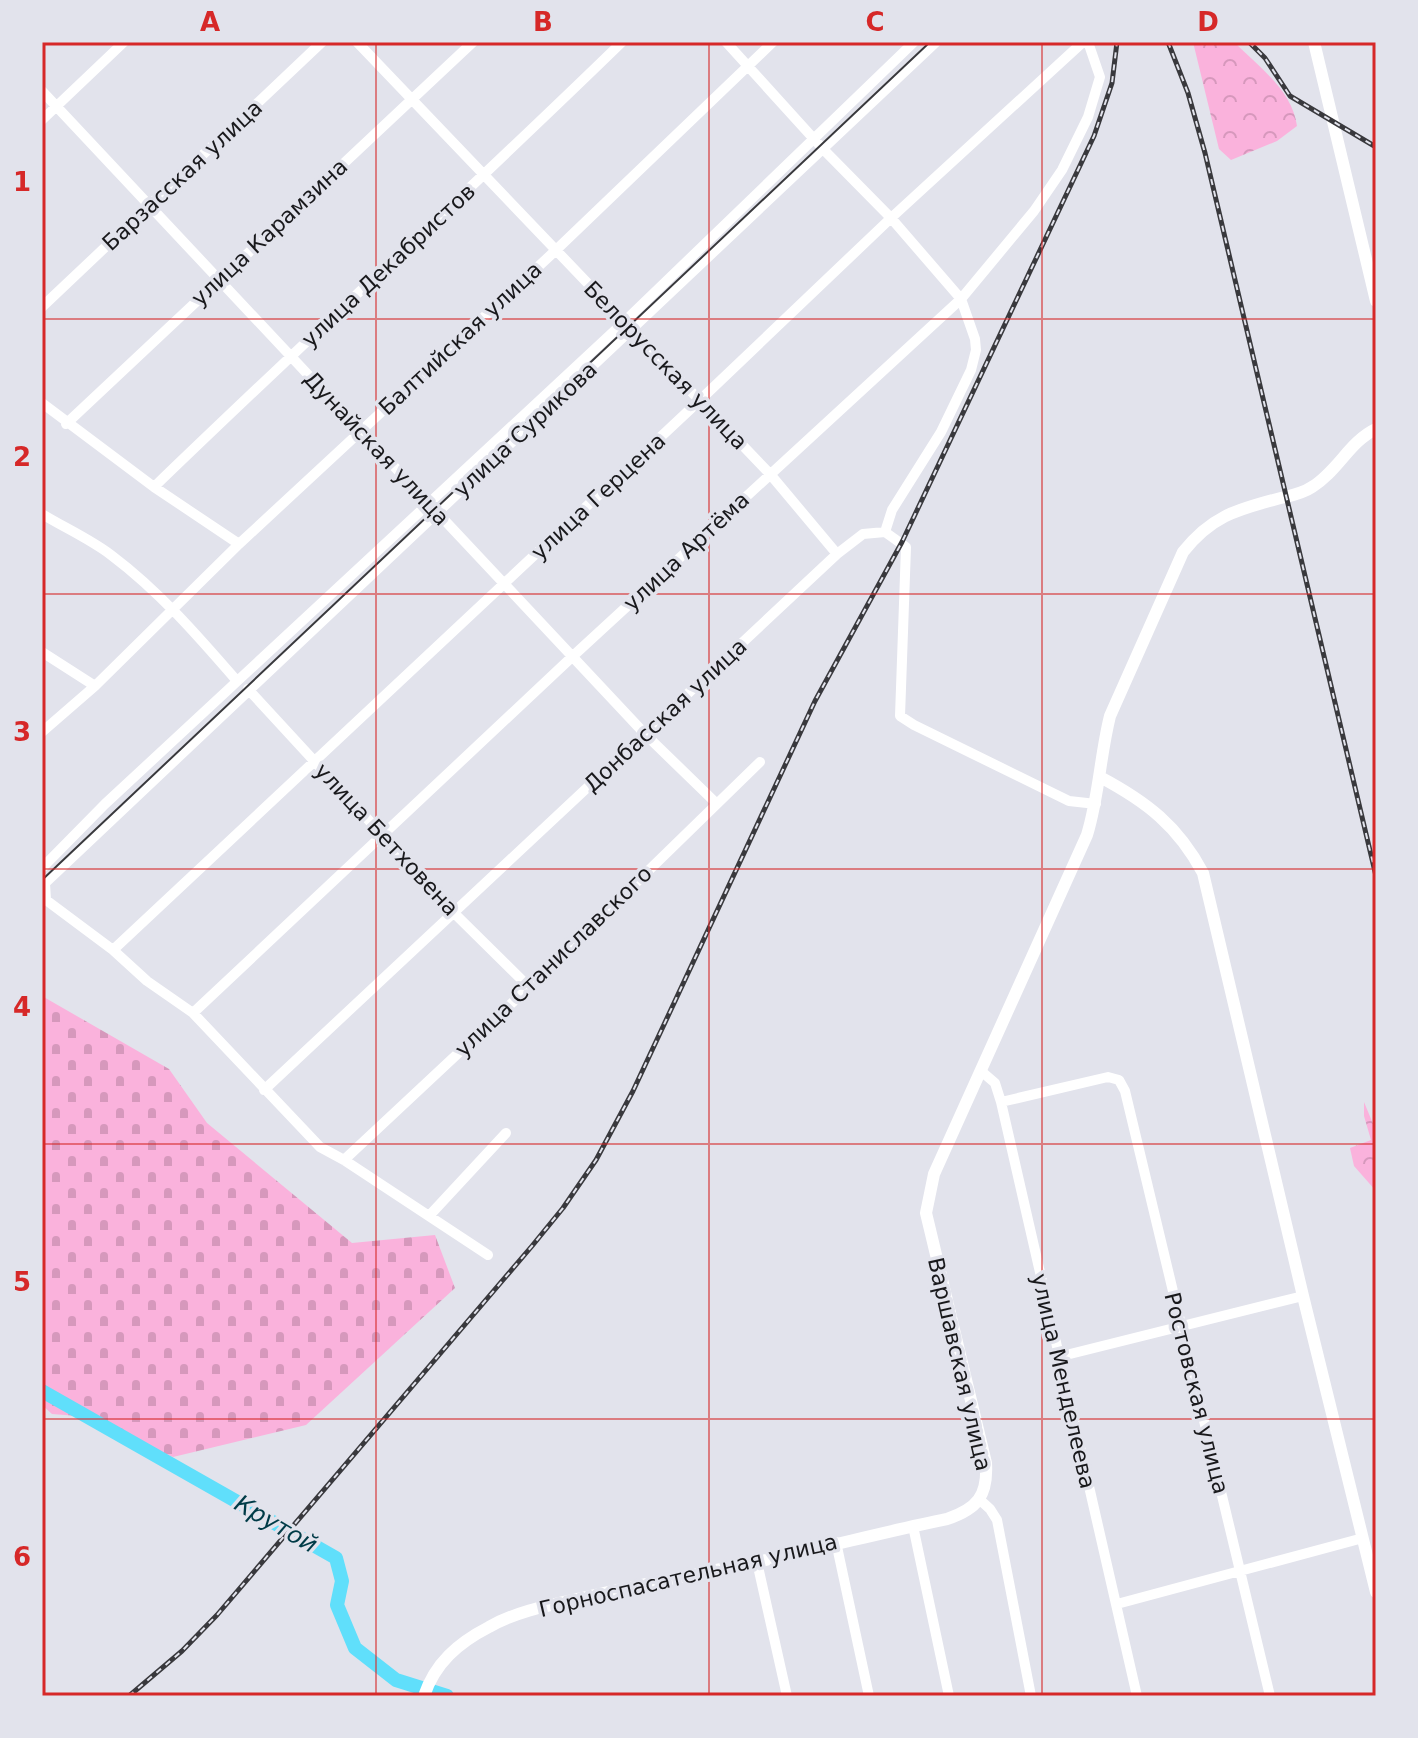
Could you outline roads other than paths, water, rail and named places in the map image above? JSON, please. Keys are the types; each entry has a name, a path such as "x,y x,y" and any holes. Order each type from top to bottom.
{"main road":[{"path":"1314,42 1376,301"},
{"path":"981,1071 1087,835 1096,804 1110,716 1183,552 1199,531 1220,518 1239,509 1311,488 1333,470 1366,434 1376,429"},
{"path":"1100,777 1148,804 1174,830 1197,861 1210,894 1239,1030 1376,1592"},
{"name":"Варшавская улица","path":"979,1499 985,1489 986,1463 926,1213 934,1174 981,1071"},
{"name":"Горноспасательная улица","path":"424,1696 430,1679 448,1654 488,1627 510,1617 650,1582 757,1562 913,1526 968,1512 979,1499"}],"street":[{"path":"42,120 124,42"},
{"name":"Барзасская улица","path":"42,307 322,42"},
{"name":"Белорусская улица","path":"357,42 770,474 837,554"},
{"name":"улица Карамзина","path":"66,424 473,42"},
{"name":"улица Декабристов","path":"154,487 486,175 622,42"},
{"path":"726,42 823,149 891,218 961,299 975,339 971,370 941,432 892,510 885,532 906,547 900,716 1069,801 1096,804"},
{"name":"Балтийская улица","path":"42,732 95,686 239,544 555,251 773,42"},
{"name":"улица Сурикова","path":"44,881 437,512 914,42"},
{"name":"улица Сурикова","path":"44,862 429,502 628,326 936,42"},
{"name":"улица Герцена","path":"113,950 891,218 1086,42"},
{"name":"улица Артёма","path":"193,1013 573,656 961,299 1034,211 1062,170 1088,117 1100,77 1086,42"},
{"name":"Дунайская улица","path":"42,91 645,734 716,803"},
{"path":"42,403 154,487 239,544"},
{"path":"42,514 109,553 172,608 237,681"},
{"name":"Донбасская улица","path":"264,1090 837,554 863,534 885,532"},
{"path":"42,652 95,686"},
{"name":"улица Бетховена","path":"248,689 454,913 529,987"},
{"name":"улица Станиславского","path":"344,1160 529,987 760,762"},
{"path":"44,881 46,900 113,950 147,981 193,1013 320,1147 488,1255"},
{"name":"улица Менделеева","path":"981,1071 995,1083 1001,1102 1137,1696"},
{"name":"Ростовская улица","path":"1001,1102 1108,1077 1119,1080 1125,1091 1270,1696"},
{"path":"429,1216 506,1133"},
{"path":"1058,1357 1303,1296"},
{"name":"Варшавская улица","path":"979,1499 997,1520 1031,1696"},
{"path":"913,1526 949,1696"},
{"path":"1117,1604 1363,1538"},
{"path":"836,1542 869,1696"},
{"path":"757,1562 787,1696"}],"waterway":[{"name":"Крутой","path":"42,1391 336,1558 342,1581 337,1605 355,1648 396,1680 447,1696"}],"tram line":[{"path":"42,880 930,42"}],"railway":[{"path":"129,1696 182,1651 217,1615 532,1246 596,1160 633,1091 815,701 902,542 1094,136 1112,83 1117,42"},
{"path":"1168,42 1188,93 1205,153 1376,876"},
{"path":"1249,42 1265,58 1290,96 1376,147"}]}
